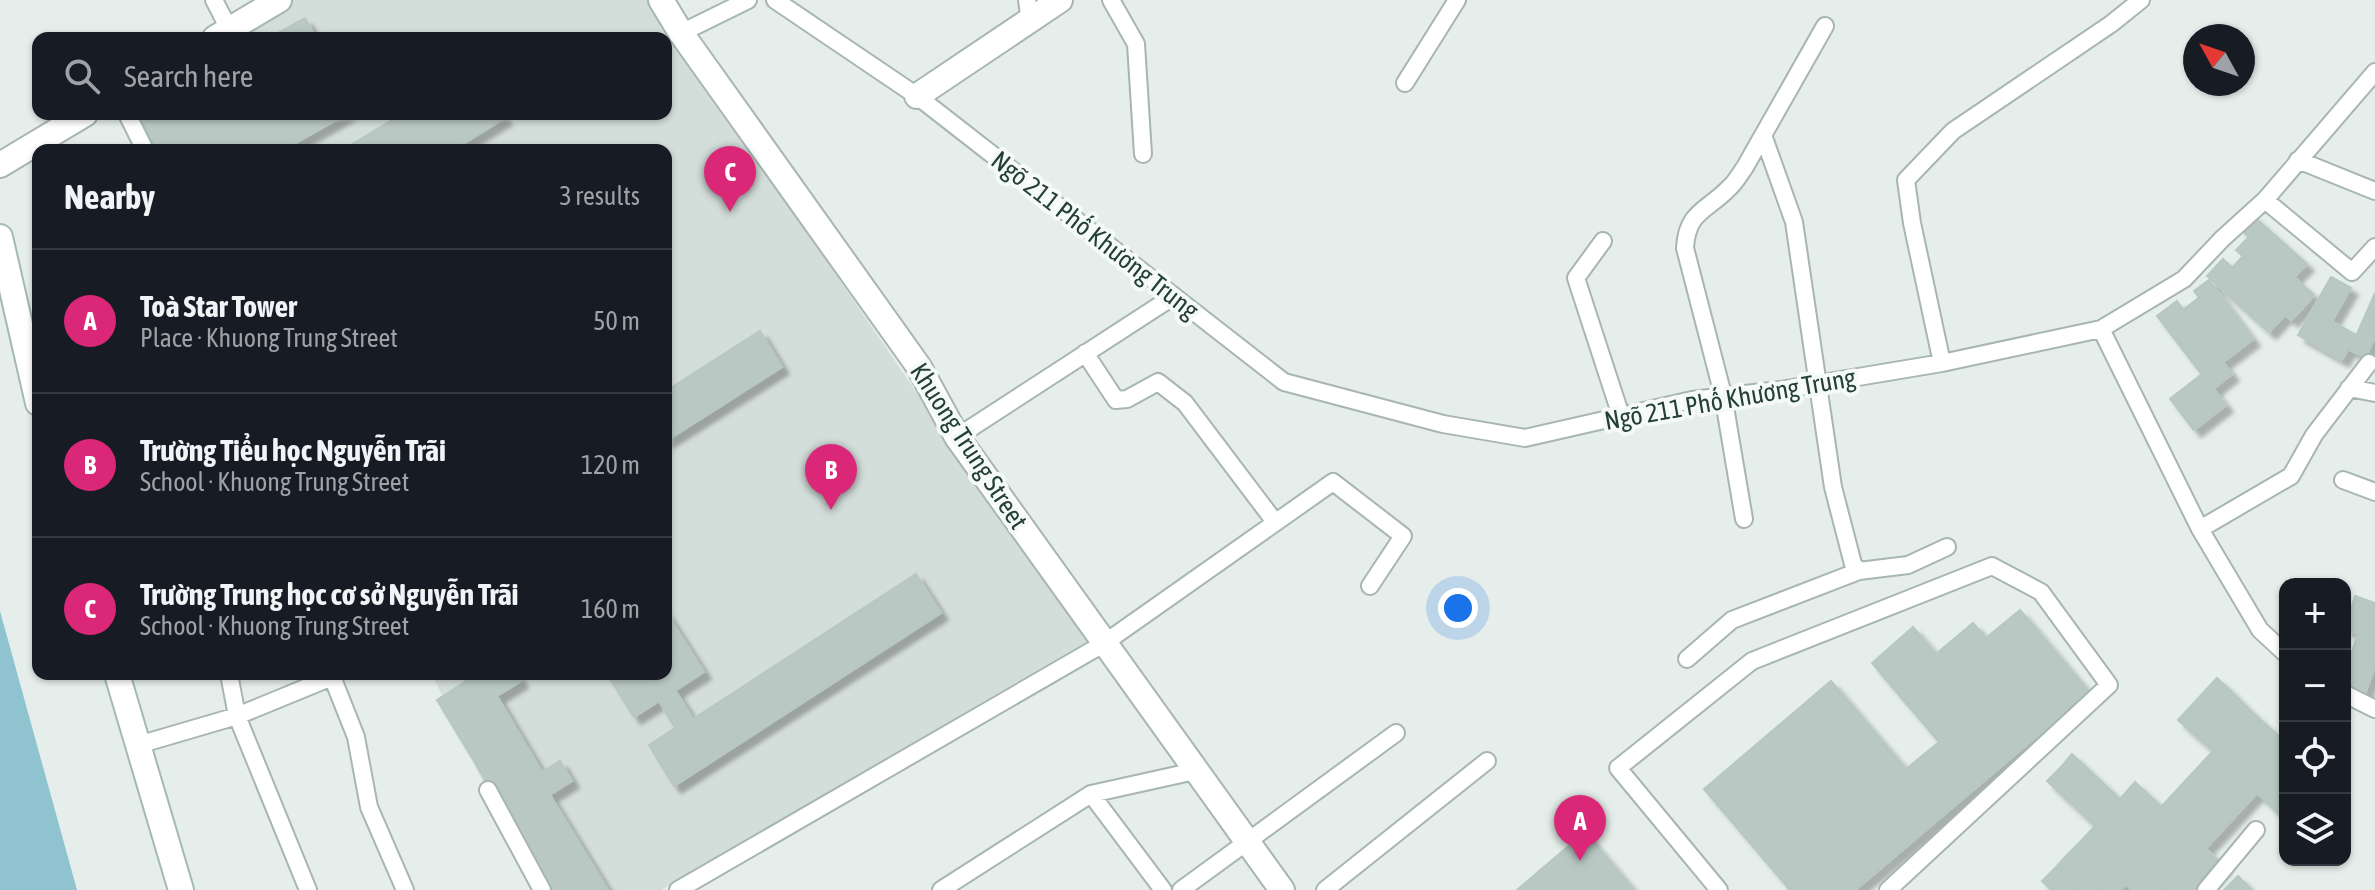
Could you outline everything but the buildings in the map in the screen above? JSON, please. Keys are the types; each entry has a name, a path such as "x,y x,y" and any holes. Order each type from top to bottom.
{"street":[{"path":"225,32 279,0"},
{"name":"Khuong Trung Street","path":"661,0 681,33 919,367 957,437 1282,890"},
{"path":"917,96 1028,11 1060,0"},
{"path":"35,144 75,120"},
{"path":"0,165 32,146"},
{"path":"0,237 32,356"},
{"path":"119,680 181,890"}],"lane":[{"path":"214,0 222,32"},
{"path":"681,33 748,0"},
{"name":"Ngõ 211 Phố Khương Trung","path":"775,0 917,96 1284,382 1443,424 1525,438 1723,395 1780,390 1942,363 2101,329 2184,279 2265,200 2375,72"},
{"path":"1111,0 1136,44 1143,154"},
{"path":"1405,83 1457,0"},
{"path":"1942,363 1912,223 1906,180 1953,131 2111,24 2141,0"},
{"path":"1744,519 1723,395 1685,248 1685,236 1690,221 1705,205 1729,189 1825,26"},
{"path":"130,120 142,144"},
{"path":"1763,135 1794,222 1833,487 1853,564 1859,571"},
{"path":"2298,160 2375,191"},
{"path":"2265,200 2352,272 2375,247"},
{"path":"1603,241 1576,278 1621,416"},
{"path":"957,437 1174,296"},
{"path":"2101,329 2200,529 2260,630 2282,650"},
{"path":"1085,353 1116,400 1127,399 1158,382 1185,403 1275,522"},
{"path":"2200,529 2291,476 2314,435 2369,363"},
{"path":"2349,388 2375,393"},
{"path":"2343,480 2375,492"},
{"path":"678,890 1103,644 1333,482 1403,536 1370,586"},
{"path":"1687,659 1732,620 1859,571 1908,565 1947,547"},
{"path":"1719,890 1618,768 1752,661 1992,566 2041,592 2109,685 1888,890"},
{"path":"230,680 237,716 308,890"},
{"path":"138,745 237,716 322,680"},
{"path":"333,680 356,737 369,807 405,890"},
{"path":"2351,697 2375,709"},
{"path":"1181,890 1396,733"},
{"path":"1325,890 1487,761"},
{"path":"941,890 1091,794 1195,771"},
{"path":"488,790 542,890"},
{"path":"1091,794 1163,890"},
{"path":"2206,890 2256,830"}],"shaded area":[{"path":"287,0 654,0 836,275 1087,641 661,890 534,890 435,680 672,680 672,144 146,144 133,120 672,120 672,32 232,32"}],"water":[{"path":"0,611 77,890 0,890"}],"place":[{"name":"Trường Trung học cơ sở Nguyễn Trãi","path":"730,212"},
{"name":"Trường Tiểu học Nguyễn Trãi","path":"831,510"},
{"name":"Toà Star Tower","path":"1580,861"}]}
